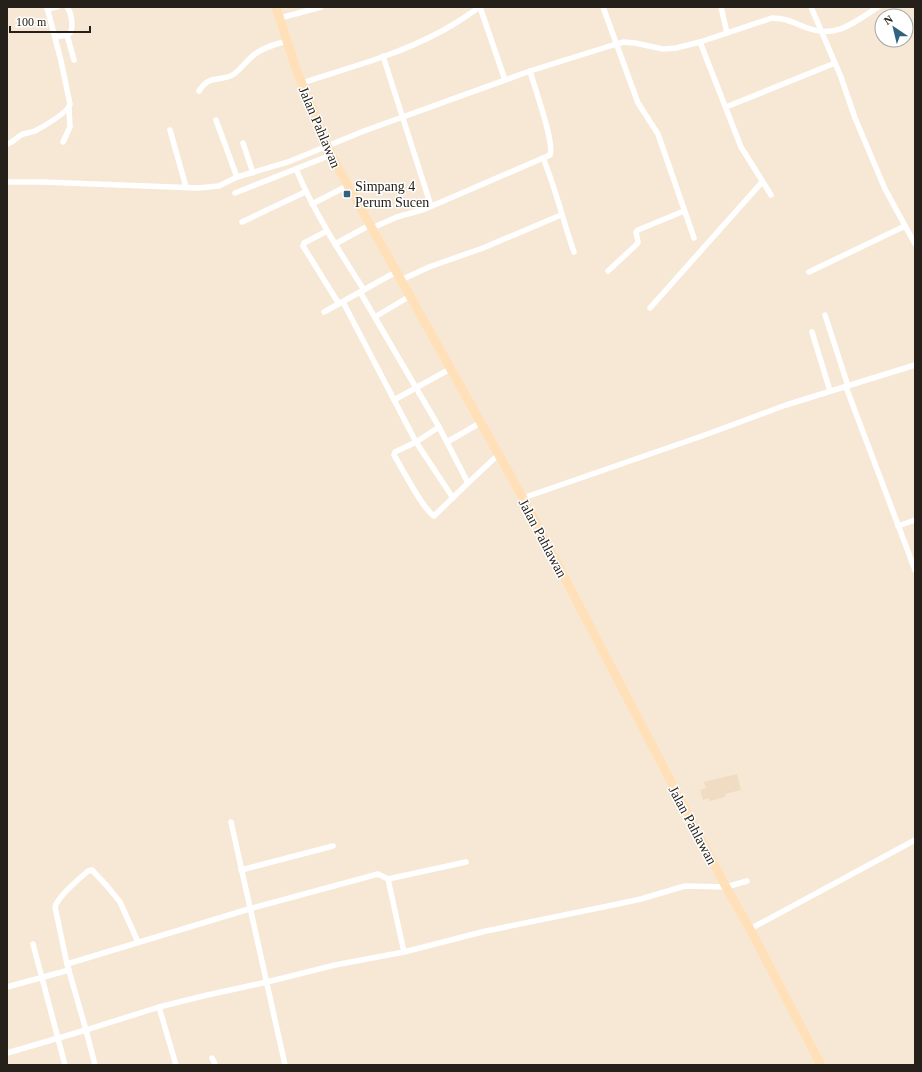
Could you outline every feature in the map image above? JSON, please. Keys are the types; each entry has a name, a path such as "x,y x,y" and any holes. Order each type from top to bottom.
{"main road":[{"name":"Jalan Pahlawan","path":"276,7 302,83 329,151 347,186 371,226 498,456 523,498 726,887 750,929 821,1065"}],"street":[{"path":"57,7 47,8 70,104 70,126 63,142"},
{"path":"55,37 67,35 72,32 70,11 67,7"},
{"path":"280,18 320,7"},
{"path":"302,83 383,56 438,34 480,7 505,80"},
{"path":"603,7 640,108 658,134 694,238"},
{"path":"721,7 728,33"},
{"path":"811,7 835,63 882,183 915,244"},
{"path":"234,193 296,169 364,131 530,71 617,44 624,42 663,48 676,48 700,42 772,18 782,18 822,32 834,31 848,26 878,7"},
{"path":"67,35 74,60"},
{"path":"199,91 204,84 213,79 228,77 235,73 255,53 287,41"},
{"path":"700,42 741,147 771,195"},
{"path":"383,56 431,206"},
{"path":"726,107 835,63"},
{"path":"335,244 371,226 431,206 550,155 551,148 545,121 530,71"},
{"path":"7,144 14,142 22,134 35,131 64,113 69,108"},
{"path":"216,120 237,178"},
{"path":"170,130 186,187"},
{"path":"243,143 253,172"},
{"path":"7,182 51,182 198,188 219,186 253,172 329,151"},
{"path":"543,158 574,252"},
{"path":"296,169 312,204 439,427 468,483"},
{"path":"650,308 762,182"},
{"path":"312,204 347,186"},
{"path":"242,222 306,192"},
{"path":"608,271 637,244 636,232 638,230 684,211"},
{"path":"401,280 429,267 483,248 561,215"},
{"path":"809,272 905,226"},
{"path":"327,231 304,243 303,246 341,303 416,442 452,498"},
{"path":"324,312 396,272"},
{"path":"375,317 410,296"},
{"path":"826,315 847,386 915,570"},
{"path":"812,332 830,391"},
{"path":"523,498 702,436 786,405 915,365"},
{"path":"394,400 450,369"},
{"path":"447,442 480,423"},
{"path":"439,427 394,454 418,495 429,512 434,516 498,456"},
{"path":"898,526 915,520"},
{"path":"231,822 249,909 285,1065"},
{"path":"750,929 915,840"},
{"path":"241,870 333,846"},
{"path":"7,987 42,978 138,942 249,909 378,874 388,879 466,862"},
{"path":"95,1065 68,967 54,906 62,895 88,871 92,870 98,875 120,902 138,942"},
{"path":"388,879 404,952"},
{"path":"7,1053 159,1007 335,965 404,952 486,931 641,899 685,886 726,887 747,881"},
{"path":"33,944 66,1065"},
{"path":"159,1007 176,1065"},
{"path":"212,1058 215,1065"}],"shaded area":[{"path":"737,774 741,790 725,794 725,797 710,801 709,798 703,800 700,790 706,788 704,782"}],"place":[{"name":"Simpang 4 Perum Sucen","path":"347,194"}]}
